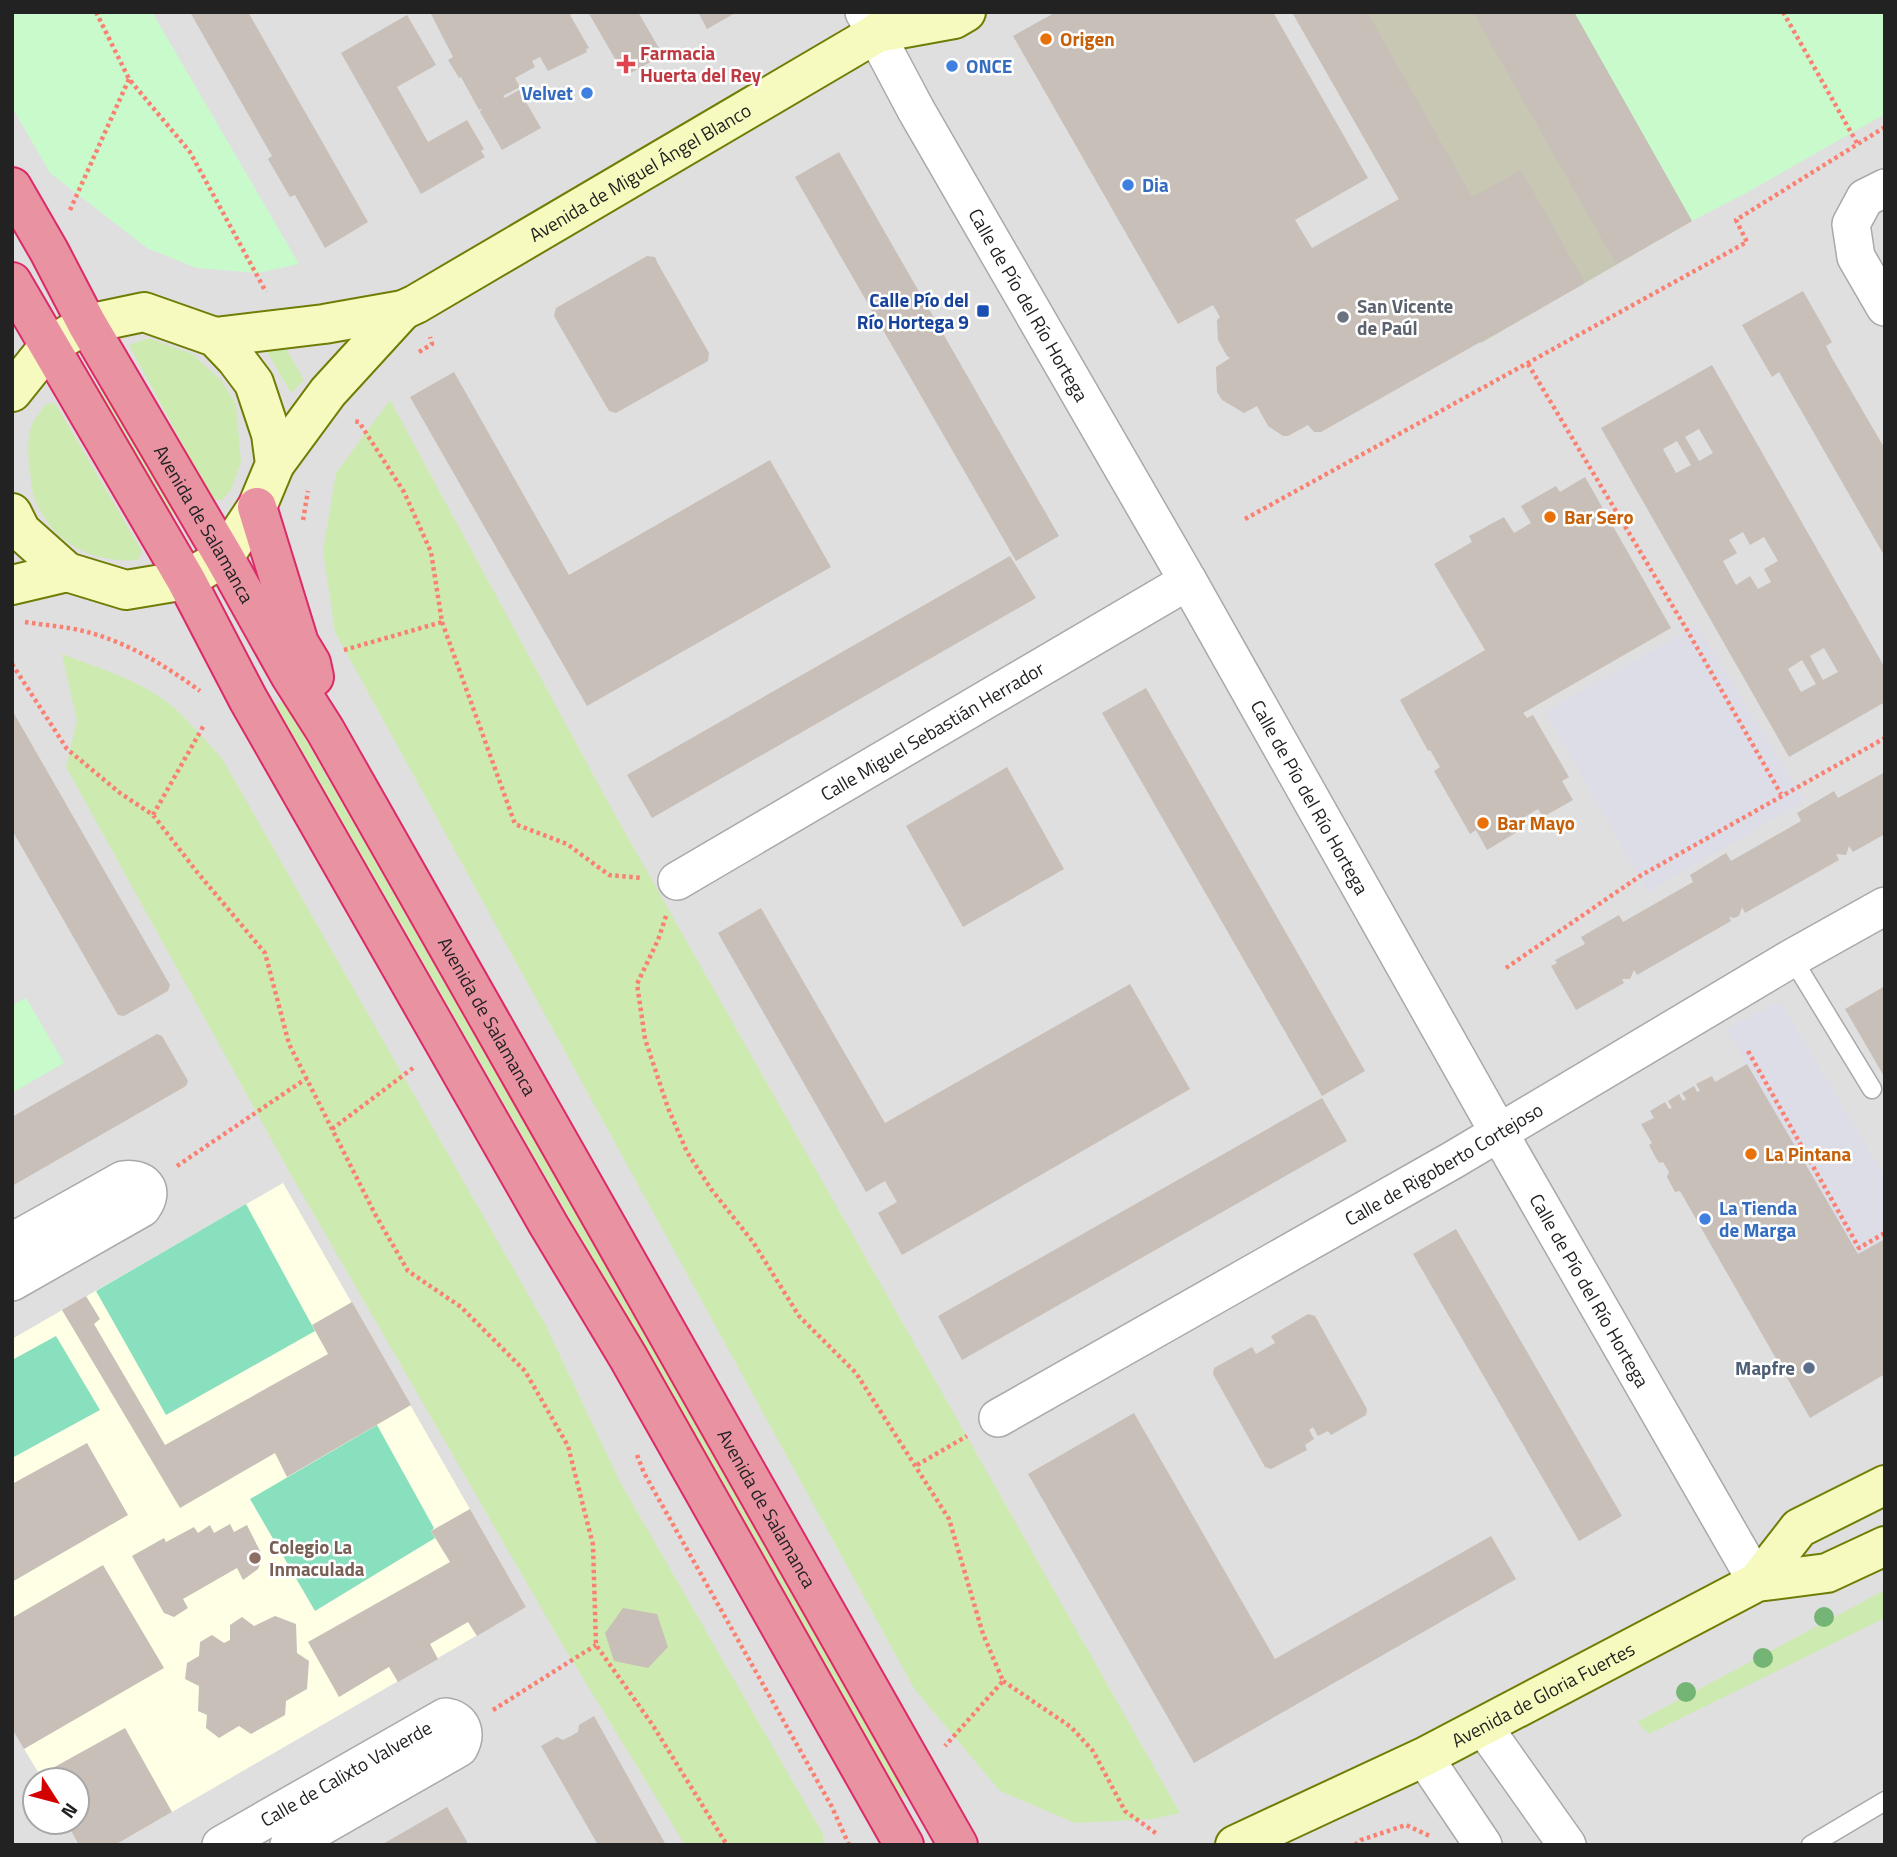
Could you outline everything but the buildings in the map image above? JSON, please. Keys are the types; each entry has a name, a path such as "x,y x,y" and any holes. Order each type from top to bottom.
{"highway":[{"name":"Avenida de Salamanca","path":"12,187 87,324 290,675 325,730 958,1845"},
{"path":"12,282 186,580 248,699 548,1224 628,1357 897,1838"},
{"path":"257,508 299,643 311,663 325,730"}],"street":[{"name":"Avenida de Miguel Ángel Blanco","path":"215,337 324,324 403,310 879,19 954,19 966,12"},
{"name":"Calle de Pío del Río Hortega","path":"879,19 922,120 1188,581 1499,1133 1757,1582"},
{"path":"1885,188 1865,198 1851,225 1857,257 1885,307"},
{"name":"Avenida de Miguel Ángel Blanco","path":"224,557 257,508 275,464 328,392 403,310"},
{"path":"12,392 49,346 87,324 144,312 215,337 254,383 271,434 275,464"},
{"path":"12,513 21,531 67,572 126,590 186,580 224,557"},
{"path":"12,585 67,572"},
{"name":"Calle Miguel Sebastián Herrador","path":"677,881 1188,581"},
{"name":"Calle de Rigoberto Cortejoso","path":"998,1418 1499,1133 1792,958 1885,906"},
{"path":"12,1242 123,1180 133,1178 142,1181 146,1187 148,1194 142,1208 12,1282"},
{"name":"Avenida de Gloria Fuertes","path":"1757,1582 1799,1528 1885,1485"},
{"name":"Avenida de Gloria Fuertes","path":"1235,1845 1424,1757 1757,1582 1828,1573 1885,1546"},
{"name":"Calle de Calixto Valverde","path":"221,1845 445,1717 457,1720 463,1729 463,1740 459,1748 289,1845"},
{"path":"1483,1726 1567,1845"},
{"path":"1424,1757 1483,1845"},
{"name":"Avenida de Gloria Fuertes","path":"1290,1845 1329,1802"}],"lane":[{"path":"1792,958 1872,1089"},
{"path":"1811,1845 1885,1801"}],"path":[{"path":"96,12 129,79 190,152 266,293"},
{"path":"1783,12 1857,143"},
{"path":"69,211 129,79"},
{"path":"1245,519 1747,242 1736,220 1885,127"},
{"path":"413,356 432,344"},
{"path":"1528,364 1781,794"},
{"path":"351,420 359,422 404,492 431,552 442,622 515,824 567,844 610,875 677,881 658,940 637,984 645,1040 667,1108 687,1152 711,1189 753,1242 799,1316 856,1373 949,1519 983,1634 1003,1681 1071,1727 1093,1751 1125,1811 1157,1834"},
{"path":"301,533 311,482"},
{"path":"332,653 442,622"},
{"path":"12,664 67,749 120,793 153,815 265,953 289,1044 376,1216 408,1271 461,1307 525,1371 568,1446 593,1545 596,1646 652,1724 727,1845"},
{"path":"153,815 204,726"},
{"path":"1506,968 1640,876 1781,794 1885,738"},
{"path":"1748,1051 1859,1248 1885,1233"},
{"path":"332,1129 413,1068"},
{"path":"146,1187 307,1079"},
{"path":"916,1465 998,1418"},
{"path":"463,1729 596,1646"},
{"path":"942,1749 1003,1681"},
{"path":"1356,1845 1361,1840 1406,1825 1436,1839"}],"shaded area":[{"path":"12,12 1885,12 1885,1845 12,1845"},
{"path":"1292,12 1574,12 1692,221 1481,343"},
{"path":"1697,625 1805,801 1648,892 1545,712"},
{"path":"1780,1001 1885,1177 1885,1239 1858,1254 1726,1029"},
{"name":"Colegio La Inmaculada","path":"283,1183 526,1607 115,1845 91,1830 91,1766 34,1766 12,1729 12,1339"}],"green space":[{"path":"12,12 152,12 299,264 258,273 197,268 147,248 50,173 12,107"},
{"path":"1574,12 1885,12 1885,114 1692,221"},
{"path":"149,338 192,354 221,380 236,404 241,462 231,490 222,500 212,499 129,345"},
{"path":"285,347 304,380 291,393 266,350"},
{"path":"100,378 173,506 173,523 98,393"},
{"path":"390,400 614,813 1180,1813 1153,1819 1075,1823 1000,1791 915,1690 335,632 323,551 336,473"},
{"path":"55,403 142,551 138,560 89,554 62,538 41,513 32,487 29,437 32,424 46,404"},
{"path":"62,654 123,677 157,695 184,717 223,760 545,1324 620,1482 823,1834 824,1845 685,1845 562,1644 290,1173 66,767 77,721"},
{"path":"283,700 909,1796 901,1797 276,705"},
{"path":"26,998 64,1063 12,1093 12,1005"},
{"path":"246,1204 315,1331 166,1415 96,1291"},
{"path":"56,1336 100,1410 12,1458 12,1360"},
{"path":"377,1425 434,1528 431,1531 435,1538 315,1611 250,1499"},
{"path":"1885,1590 1885,1618 1649,1734 1637,1722"}],"place":[{"name":"Origen","path":"1046,39"},
{"name":"Farmacia Huerta del Rey","path":"626,64"},
{"name":"ONCE","path":"952,66"},
{"name":"Velvet","path":"587,93"},
{"name":"Dia","path":"1128,185"},
{"name":"Calle Pío del Río Hortega 9","path":"983,311"},
{"name":"San Vicente de Paúl","path":"1343,317"},
{"name":"Bar Sero","path":"1550,517"},
{"name":"Bar Mayo","path":"1483,823"},
{"name":"La Pintana","path":"1751,1154"},
{"name":"La Tienda de Marga","path":"1705,1219"},
{"name":"Mapfre","path":"1809,1368"},
{"name":"Colegio La Inmaculada","path":"255,1558"}]}
